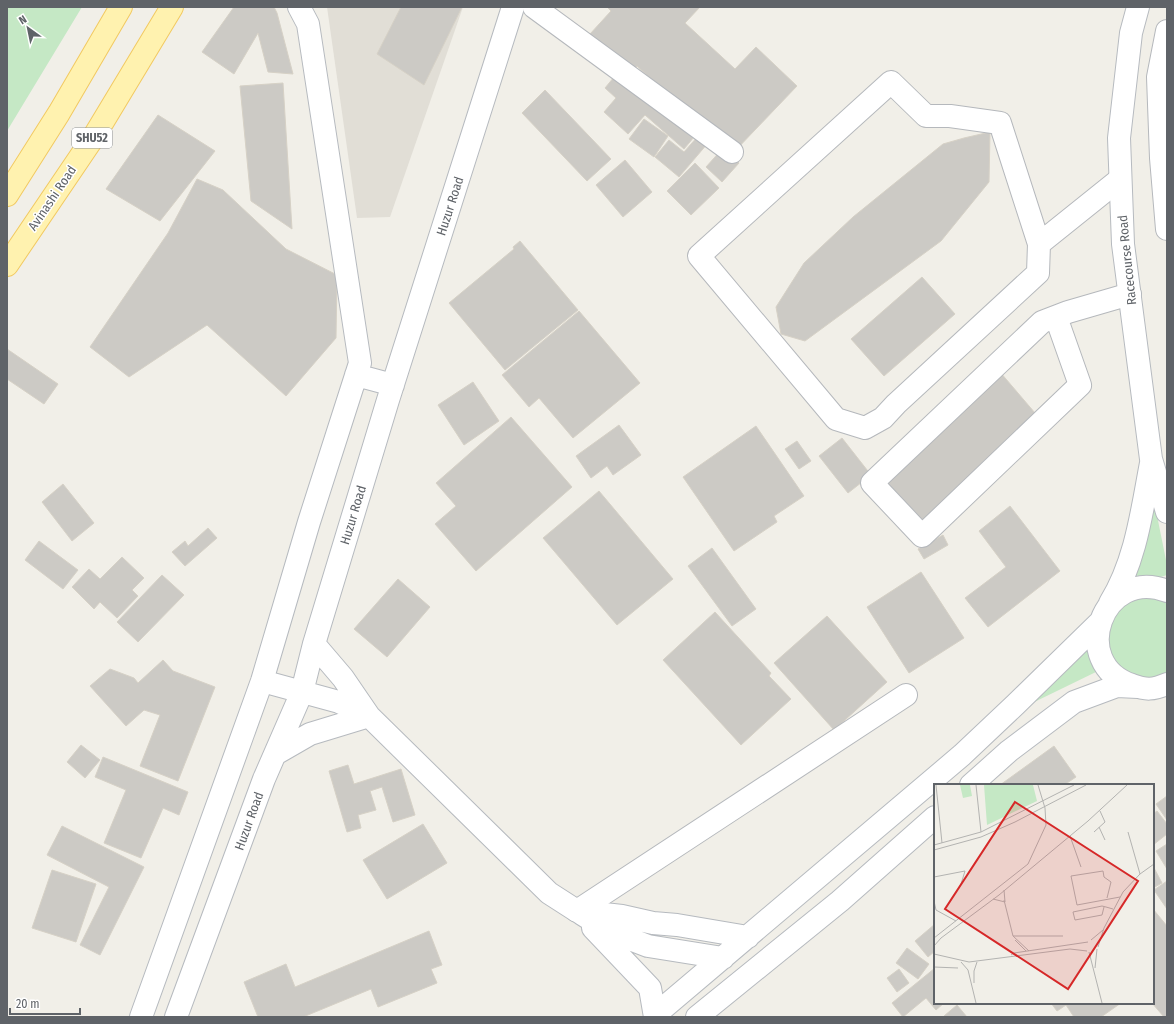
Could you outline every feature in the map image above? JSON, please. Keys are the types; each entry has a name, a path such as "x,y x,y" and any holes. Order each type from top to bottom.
{"main road":[{"name":"SHU52","path":"7,195 121,7"},
{"name":"Avinashi Road","path":"7,265 93,138 172,7"}],"street":[{"path":"141,1017 262,681 308,522 360,363 308,24 299,7"},
{"name":"Huzur Road","path":"176,1017 264,779 277,753 302,692 314,644 393,385 513,7"},
{"path":"534,7 732,152"},
{"name":"Racecourse Road","path":"1138,7 1131,33 1119,138 1120,179 1124,244 1151,460 1167,512"},
{"path":"1167,31 1158,77 1161,158 1167,229"},
{"path":"1039,244 1000,123 950,116 926,116 891,82 699,256 836,420 865,428 884,418 896,404 1038,273 1039,244 1120,179"},
{"path":"1056,317 1061,351 1080,384 922,536 872,483 1042,322 1074,310 1130,294"},
{"path":"356,375 393,385"},
{"path":"1151,460 1140,524 1119,589 1103,615 1097,637 1099,651 1105,665 1115,676 1126,683 1157,690"},
{"path":"655,1016 962,755 1020,700 1103,615 1117,598 1130,590 1144,587 1159,588 1167,591"},
{"path":"314,644 343,678 369,716 549,893 609,931 648,946 723,958"},
{"path":"262,681 339,702 369,716"},
{"path":"972,784 1010,751 1074,702 1118,686 1157,690"},
{"path":"577,911 906,695"},
{"path":"277,753 310,734 369,716"},
{"path":"697,1017 840,902 934,819"},
{"path":"577,911 622,916 748,937"},
{"path":"577,911 650,988 655,1016"}],"shaded area":[{"path":"327,7 463,7 390,217 357,218"}],"green space":[{"path":"7,7 82,7 7,131"},
{"path":"1151,486 1167,565 1167,575 1151,580 1135,575"},
{"path":"1138,596 1167,600 1167,675 1150,680 1123,673 1106,649 1108,621 1115,610"},
{"path":"1086,649 1094,659 1098,671 1022,708"}],"building":[{"path":"234,7 274,7 277,13 293,74 268,72 258,33 234,74 202,52"},
{"path":"401,7 462,7 424,85 377,54"},
{"path":"607,7 700,7 685,23 735,69 756,47 797,86 734,152 686,112 637,66 631,72 590,34 611,11"},
{"path":"619,71 694,137 684,149 645,115 628,134 604,112 616,98 605,88"},
{"path":"283,83 292,229 251,201 240,86"},
{"path":"545,90 611,159 587,181 522,113"},
{"path":"158,115 215,151 160,221 106,189"},
{"path":"644,119 668,136 654,157 629,139"},
{"path":"990,132 989,182 941,241 805,341 781,334 776,307 804,263 853,217 943,144"},
{"path":"699,135 708,143 679,177 655,157 669,140 684,152"},
{"path":"723,148 739,163 722,182 706,167"},
{"path":"625,160 652,192 623,217 596,185"},
{"path":"695,163 719,188 691,215 667,191"},
{"path":"197,179 223,190 286,249 337,275 336,338 286,396 207,325 129,377 90,347 168,233"},
{"path":"520,241 578,310 505,370 449,303 514,249 513,247"},
{"path":"922,277 955,314 884,376 851,339"},
{"path":"579,311 640,383 573,438 539,398 529,407 502,375"},
{"path":"7,349 58,384 44,404 7,379"},
{"path":"1000,372 1041,420 905,534 864,486"},
{"path":"473,382 499,421 464,445 438,405"},
{"path":"511,417 572,487 476,571 435,524 456,506 436,483"},
{"path":"619,425 641,455 613,475 607,466 591,478 576,456"},
{"path":"756,426 804,496 774,516 777,522 734,551 683,477"},
{"path":"842,438 871,475 848,493 819,456"},
{"path":"797,441 811,461 799,469 785,449"},
{"path":"63,484 94,523 72,541 42,502"},
{"path":"599,491 673,579 617,625 543,538"},
{"path":"1010,506 1060,571 988,627 965,598 1006,567 979,531"},
{"path":"208,528 217,538 185,566 172,552 185,541 188,546"},
{"path":"943,535 948,545 924,559 918,549"},
{"path":"39,541 78,570 63,589 25,560"},
{"path":"712,548 756,609 732,626 688,566"},
{"path":"122,557 144,578 132,590 138,596 117,618 100,602 94,609 72,587 89,569 100,579"},
{"path":"921,572 964,638 909,673 867,607"},
{"path":"162,575 184,595 138,642 117,622"},
{"path":"398,579 430,607 387,657 354,629"},
{"path":"715,612 771,673 769,676 791,699 741,745 663,660"},
{"path":"827,616 887,682 834,730 774,663"},
{"path":"163,660 173,671 215,687 178,781 140,766 160,715 144,710 126,726 90,686 110,669 134,678 138,683"},
{"path":"81,745 100,760 85,778 67,762"},
{"path":"1054,746 1076,777 1066,784 1001,784"},
{"path":"103,757 188,792 179,815 163,808 141,858 104,843 126,790 95,777"},
{"path":"348,765 354,784 401,769 415,815 393,822 382,787 370,791 376,810 358,815 361,828 347,832 329,771"},
{"path":"1167,796 1167,820 1156,804"},
{"path":"1157,811 1167,824 1167,834 1154,844 1154,813"},
{"path":"423,824 447,863 387,899 363,860"},
{"path":"62,826 144,867 100,955 80,945 109,887 47,855"},
{"path":"1167,844 1167,869 1156,851"},
{"path":"1154,868 1162,883 1154,887"},
{"path":"52,870 96,884 76,942 32,928"},
{"path":"1167,881 1167,909 1154,890"},
{"path":"1154,910 1167,926 1167,1017 1164,1017 1153,1004"},
{"path":"934,925 934,952 928,957 915,941"},
{"path":"429,931 442,965 431,969 437,983 378,1007 371,989 303,1017 258,1017 244,982 286,964 295,987"},
{"path":"907,948 929,964 918,979 896,963"},
{"path":"899,969 909,983 897,992 887,978"},
{"path":"934,969 934,1004 943,1004 936,1010 926,998 903,1017 892,1003"},
{"path":"1052,1004 1120,1004 1101,1017 1074,1017 1066,1005 1057,1011"},
{"path":"957,1005 967,1017 944,1016"}]}
